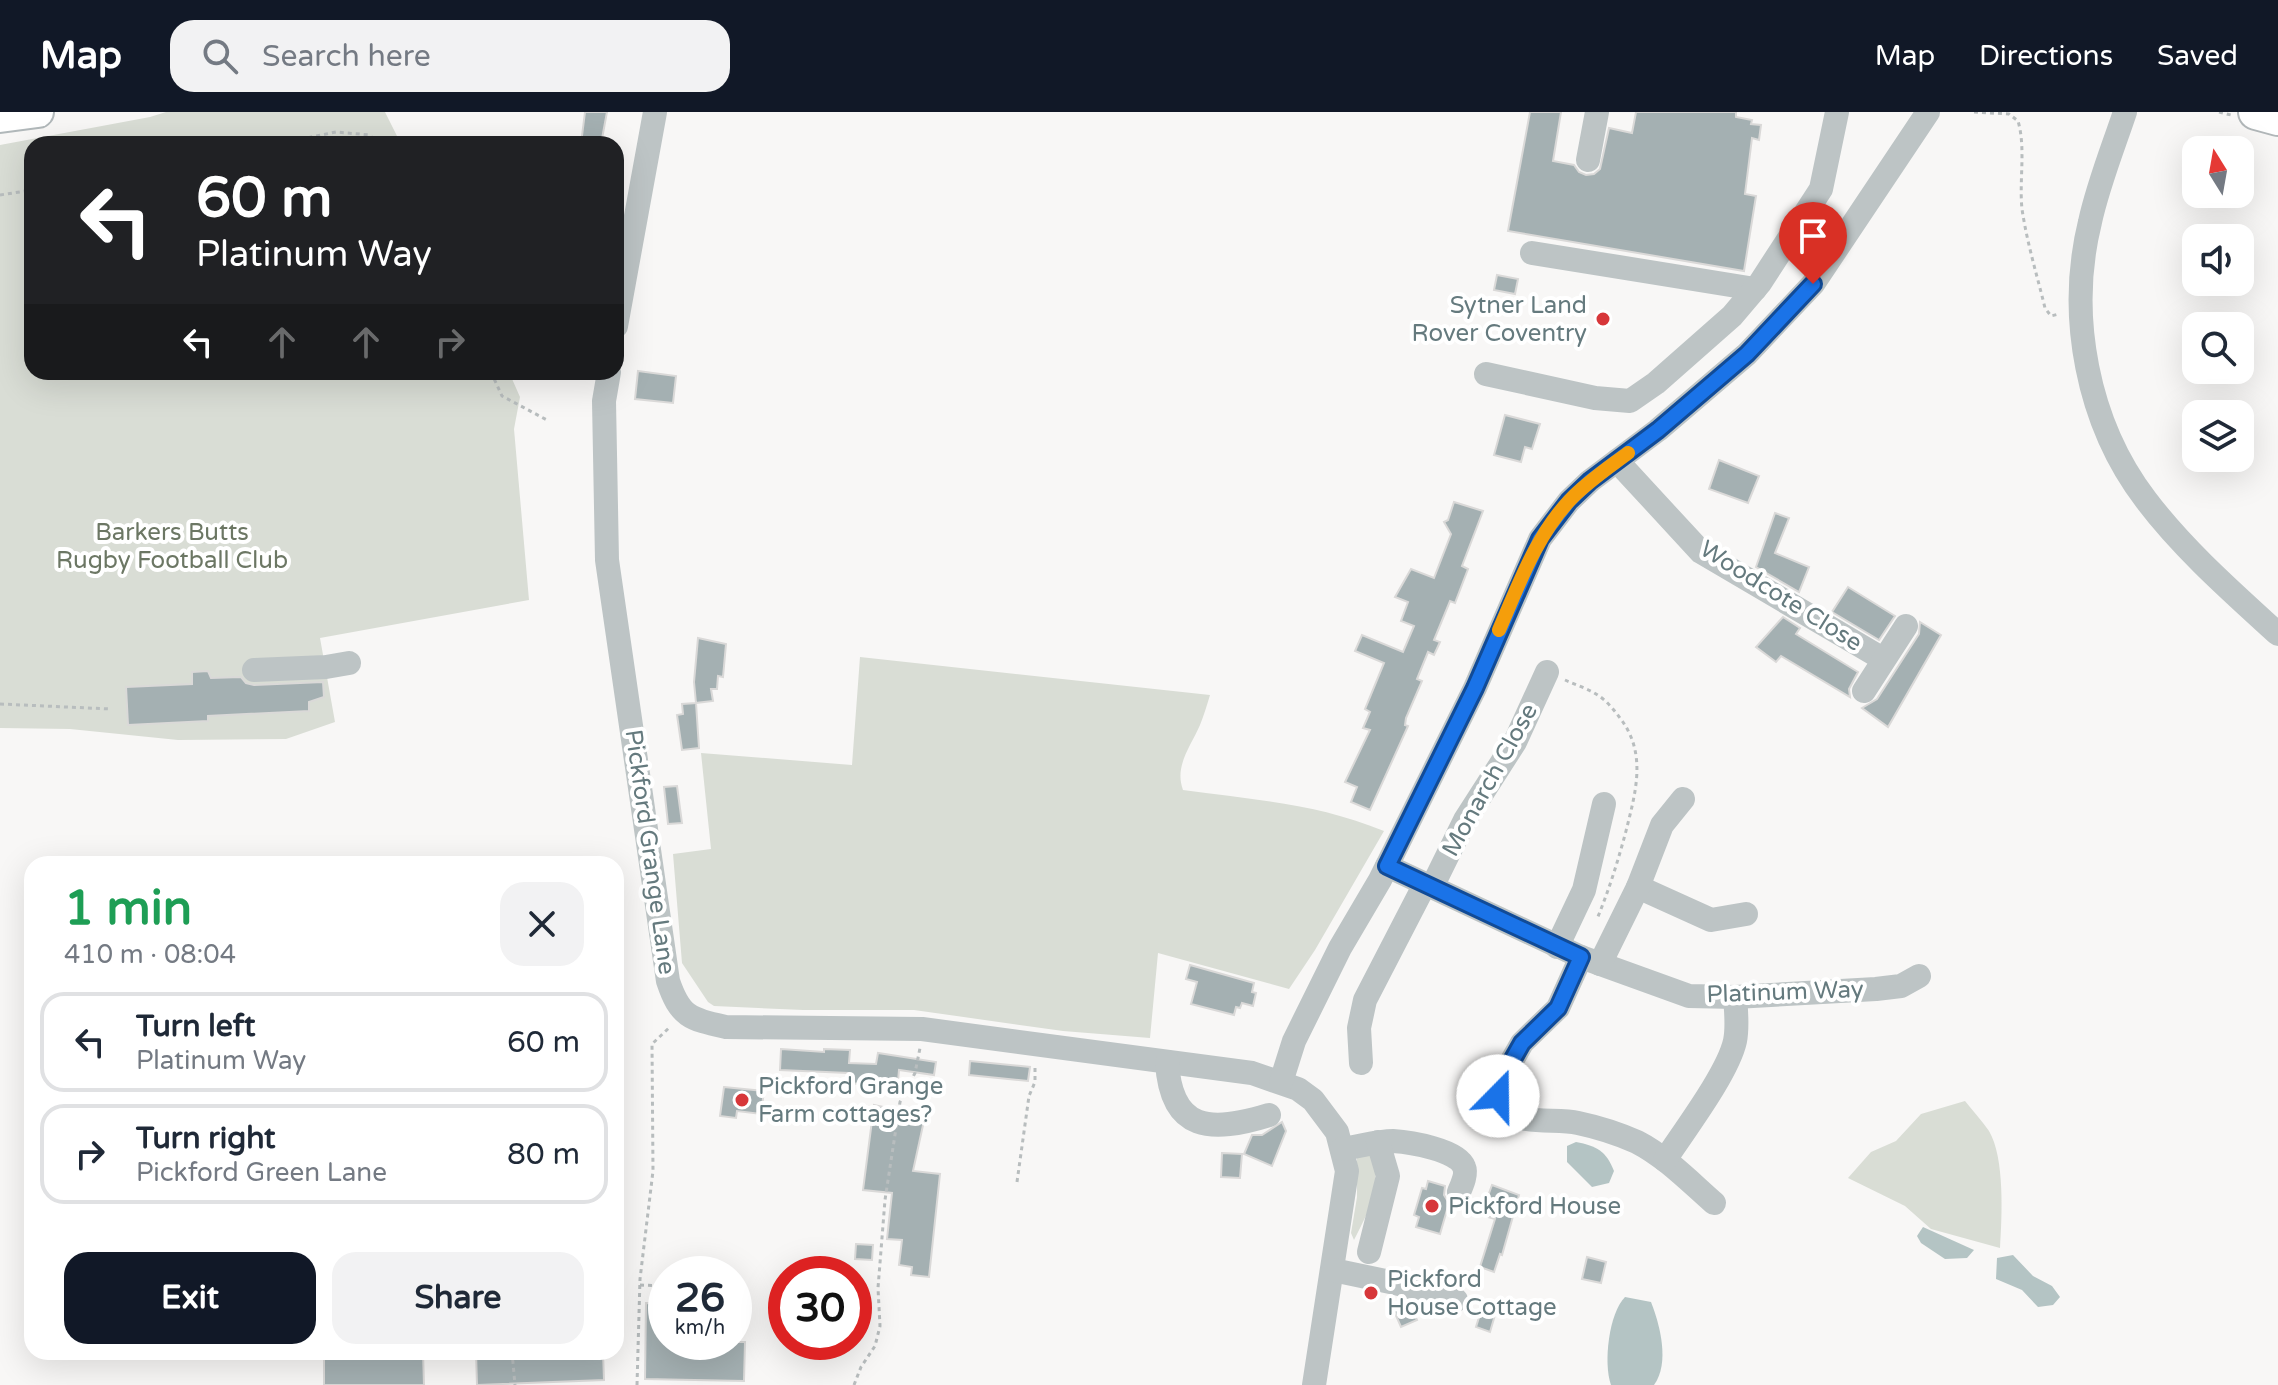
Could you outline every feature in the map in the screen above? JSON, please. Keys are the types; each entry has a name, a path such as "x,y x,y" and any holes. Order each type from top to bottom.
{"highway":[{"path":"2256,112 2278,118"}],"main road":[{"path":"0,117 38,112"}],"street":[{"path":"624,282 655,112"},
{"path":"1588,160 1597,112"},
{"path":"1486,374 1595,398 1630,401 1656,383 1732,316 1758,286 1821,189 1837,112"},
{"path":"1281,1082 1294,1041 1340,948 1387,866 1475,688 1540,539 1569,501 1747,354 1813,284 1928,112"},
{"path":"2125,112 2090,221 2080,288 2084,341 2096,402 2119,456 2145,498 2169,527 2278,634"},
{"path":"1532,253 1758,286 1786,313"},
{"name":"Pickford Grange Lane","path":"608,380 604,401 607,560 668,981 684,1014"},
{"name":"Woodcote Close","path":"1617,461 1701,552 1883,659"},
{"path":"1864,691 1906,626"},
{"path":"254,670 349,663"},
{"name":"Monarch Close","path":"1361,1063 1359,1028 1365,1000 1465,820 1515,742 1547,672"},
{"path":"1683,799 1662,825 1638,887 1590,961 1558,1008 1522,1043 1505,1073 1499,1102 1505,1112 1538,1120 1582,1123 1636,1142 1665,1160 1714,1203"},
{"path":"1557,947 1584,890 1604,804"},
{"name":"Platinum Way","path":"1387,866 1557,947 1689,996 1735,997 1876,989 1901,986 1919,976"},
{"path":"1638,887 1711,920 1746,914"},
{"path":"1665,1160 1708,1094 1735,1043 1735,997"},
{"path":"684,1014 726,1027 922,1029 1252,1073 1281,1082 1313,1100 1337,1132 1347,1171 1314,1385"},
{"path":"1167,1062 1172,1097 1182,1112 1193,1120 1202,1124 1238,1124 1269,1115"},
{"path":"1342,1149 1378,1142 1421,1145 1451,1155 1463,1164 1466,1171 1459,1192"},
{"path":"1369,1252 1388,1176 1378,1142"},
{"path":"1333,1270 1456,1300"}],"path":[{"path":"1974,112 2009,114 2018,121 2027,238 2045,308 2054,316 2061,312"},
{"path":"316,136 336,132 371,136"},
{"path":"0,195 24,191"},
{"path":"495,380 502,396 547,420"},
{"path":"1547,672 1598,695 1610,705 1630,734 1639,764 1635,796 1590,961"},
{"path":"0,704 111,709"},
{"path":"637,1385 640,1285 653,1171 652,1044 684,1014"},
{"path":"854,1385 875,1346 880,1326 878,1288 885,1200 900,1102 915,1073 920,1044"},
{"path":"1017,1182 1029,1096 1035,1082 1036,1057"},
{"path":"640,1285 648,1285"},
{"path":"513,1360 515,1385"}],"green space":[{"name":"Barkers Butts Rugby Football Club","path":"166,112 385,112 397,136 48,136"},
{"name":"Barkers Butts Rugby Football Club","path":"24,141 24,380 513,380 520,397 514,429 529,600 320,638 335,722 286,739 178,740 70,729 0,728 0,145"},
{"path":"860,657 1210,695 1182,764 1183,790 1309,808 1384,831 1289,989 1158,953 1150,1038 1063,1031 914,1010 714,1006 708,1002 682,963 673,854 711,849 701,753 852,765"},
{"path":"1965,1101 1989,1131 1998,1156 2000,1248 1931,1229 1905,1206 1848,1178 1871,1152 1896,1141 1921,1114"},
{"path":"1373,1149 1376,1175 1373,1196 1354,1240 1351,1233 1357,1197 1357,1151"}],"shaded area":[{"path":"1576,1142 1590,1145 1604,1154 1614,1171 1609,1183 1592,1187 1567,1162 1567,1146"},
{"path":"1923,1227 1974,1250 1967,1258 1945,1259 1921,1243 1917,1236"},
{"path":"2013,1255 2033,1276 2052,1286 2060,1297 2053,1305 2038,1307 2022,1290 1996,1279 1997,1258"},
{"path":"1625,1297 1651,1302 1654,1311 1660,1333 1662,1366 1654,1385 1611,1385 1608,1364 1611,1326"}],"building":[{"path":"585,112 607,112 602,136 582,136"},
{"path":"1530,112 1561,112 1553,161 1574,165 1586,175 1600,169 1609,128 1632,133 1636,112 1736,112 1736,117 1761,125 1759,140 1752,138 1745,194 1756,196 1744,271 1508,231"},
{"path":"1497,275 1518,279 1515,294 1494,290"},
{"path":"638,371 676,376 673,403 635,399"},
{"path":"1505,415 1540,424 1532,449 1525,447 1521,462 1494,455"},
{"path":"1719,460 1759,476 1748,503 1709,489"},
{"path":"1454,502 1483,511 1462,566 1468,569 1455,603 1450,601 1434,640 1440,642 1434,655 1428,652 1417,679 1422,681 1406,718 1405,725 1408,726 1370,810 1351,802 1357,787 1345,782 1370,730 1363,728 1370,712 1365,709 1384,663 1355,651 1362,635 1403,652 1414,626 1401,621 1408,602 1395,597 1411,569 1434,578 1451,534 1444,522 1448,520"},
{"path":"1775,513 1789,518 1775,553 1809,567 1799,592 1756,567"},
{"path":"1848,587 1895,616 1879,640 1832,612"},
{"path":"1783,617 1800,628 1796,634 1858,672 1849,689 1850,697 1781,656 1776,662 1756,647"},
{"path":"1920,622 1941,635 1888,727 1862,708 1877,699 1919,634"},
{"path":"698,638 726,644 723,677 718,676 717,689 711,689 713,701 696,703 694,682"},
{"path":"208,671 211,678 241,677 246,683 254,685 323,682 324,697 309,702 309,711 208,716 208,721 128,725 126,687 192,684 192,672"},
{"path":"696,703 699,748 682,750 677,715 683,714 682,704"},
{"path":"677,786 682,823 668,824 664,787"},
{"path":"1190,965 1254,983 1252,992 1256,993 1253,1006 1242,1003 1240,1008 1236,1007 1234,1015 1191,1004 1197,982 1186,979"},
{"path":"781,1049 850,1050 849,1063 876,1064 878,1053 936,1062 934,1075 899,1070 898,1081 890,1080 889,1086 847,1083 848,1073 780,1070"},
{"path":"970,1061 1030,1067 1028,1081 969,1075"},
{"name":"Pickford Grange Farm cottages?","path":"724,1087 764,1091 761,1114 737,1111 736,1118 720,1116"},
{"path":"874,1105 925,1116 913,1171 940,1174 929,1277 911,1275 912,1267 899,1265 902,1240 887,1239 892,1193 863,1190"},
{"path":"1282,1122 1286,1131 1272,1166 1244,1154 1252,1135 1262,1135"},
{"path":"1222,1153 1242,1154 1240,1178 1221,1177"},
{"name":"Pickford House","path":"1428,1181 1445,1186 1444,1195 1449,1203 1440,1234 1416,1227 1419,1217 1414,1215 1422,1188 1426,1189"},
{"path":"1492,1185 1519,1195 1494,1272 1480,1267 1495,1219 1481,1215"},
{"path":"856,1244 873,1245 872,1260 872,1256 855,1256"},
{"path":"1587,1257 1606,1262 1601,1283 1582,1279"},
{"path":"646,1303 648,1360 745,1360 744,1381 645,1379"},
{"path":"1410,1304 1417,1320 1401,1327 1394,1311"},
{"path":"1481,1311 1495,1315 1490,1332 1476,1327"},
{"path":"324,1360 423,1360 424,1385 324,1385"},
{"path":"476,1360 603,1360 604,1380 477,1385"}],"slow traffic":[{"path":"1499,630 1540,539 1569,501 1628,453"}],"place":[{"name":"Sytner Land Rover Coventry","path":"1603,319"},
{"name":"Pickford Grange Farm cottages?","path":"742,1100"},
{"name":"Pickford House","path":"1432,1206"},
{"name":"Pickford House Cottage","path":"1371,1293"}],"route":[{"path":"1498,1096 1505,1073 1522,1043 1558,1008 1581,957 1387,866 1475,688 1540,539 1569,501 1590,481 1658,430 1747,354 1813,284"}]}
